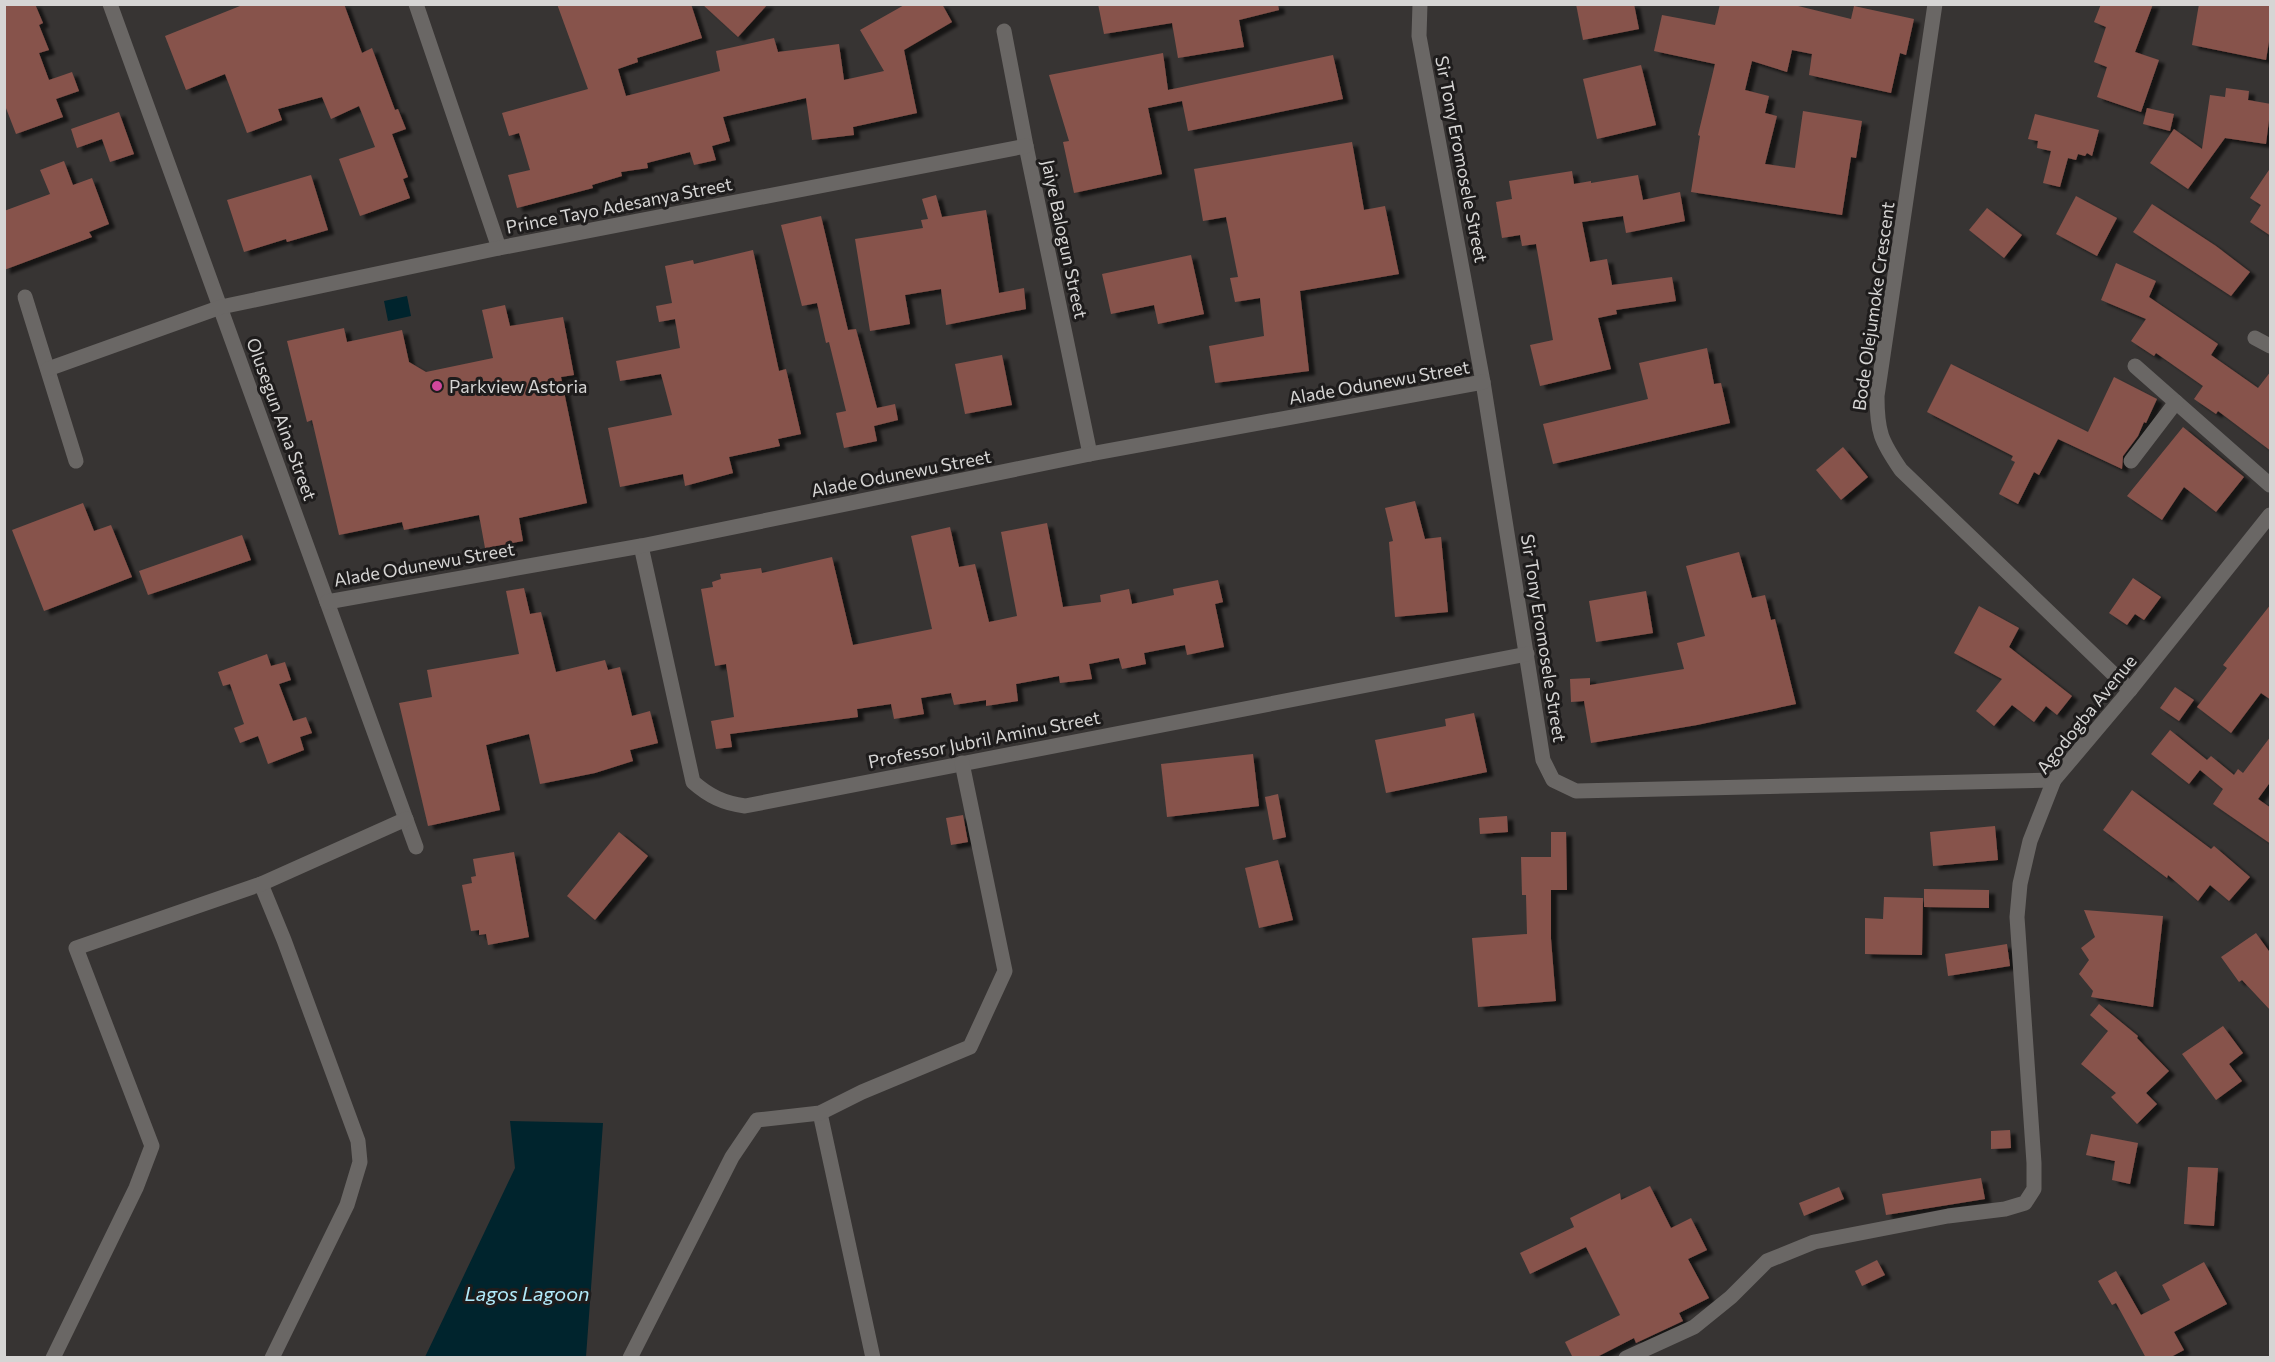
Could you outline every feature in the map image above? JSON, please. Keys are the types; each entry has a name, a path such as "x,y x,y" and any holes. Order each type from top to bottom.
{"street":[{"name":"Olusegun Aina Street","path":"110,4 416,847"},
{"path":"416,4 499,248"},
{"name":"Sir Tony Eromosele Street","path":"1420,4 1419,36 1483,382 1543,760 1553,780 1576,791 2054,780"},
{"name":"Bode Olejumoke Crescent","path":"1935,4 1877,396 1877,424 1884,446 1901,470 2130,690"},
{"name":"Jaiye Balogun Street","path":"1004,31 1090,454"},
{"name":"Prince Tayo Adesanya Street","path":"48,369 221,307 499,248 1026,146"},
{"path":"25,297 76,461"},
{"path":"2255,338 2271,346"},
{"path":"2135,366 2271,485"},
{"name":"Alade Odunewu Street","path":"327,602 641,546 1090,454 1483,382"},
{"path":"2131,461 2176,402"},
{"name":"Agodogba Avenue","path":"1626,1358 1694,1327 1731,1297 1767,1261 1814,1242 2025,1203 2034,1189 2034,1163 2017,917 2020,884 2030,841 2054,780 2271,515"},
{"name":"Professor Jubril Aminu Street","path":"641,546 693,782 709,796 728,804 745,806 1527,654"},
{"path":"630,1358 732,1157 757,1120 820,1113 862,1092 970,1047 1005,971 962,764"},
{"path":"52,1358 136,1188 152,1146 75,948 261,884 405,819"},
{"path":"261,884 358,1141 360,1162 347,1205 272,1358"},
{"path":"820,1113 873,1358"}],"water":[{"path":"407,296 411,316 388,321 384,301"},
{"name":"Lagos Lagoon","path":"510,1121 603,1123 586,1357 425,1357 515,1168"}],"building":[{"path":"4,4 35,4 43,23 39,25 49,50 39,53 49,80 72,72 79,91 56,99 63,117 16,134 4,103"},
{"path":"245,4 344,4 362,53 372,48 395,110 398,109 406,129 392,134 408,177 403,179 410,198 360,216 339,159 375,147 359,106 331,119 322,97 278,109 282,120 247,133 225,74 186,90 165,36"},
{"path":"557,4 691,4 702,38 637,58 638,62 618,69 626,96 720,71 716,51 774,38 778,52 839,44 844,80 884,71 860,30 906,4 942,4 952,22 904,50 917,113 853,127 854,135 812,140 806,98 723,117 730,141 712,146 716,160 694,165 690,152 647,163 648,168 621,172 622,176 592,185 593,188 517,208 508,175 530,170 519,133 509,136 502,113 588,89"},
{"path":"702,4 768,4 738,37"},
{"path":"1098,4 1278,4 1279,10 1239,20 1244,47 1178,58 1172,23 1104,34"},
{"path":"1576,4 1634,4 1639,29 1583,40"},
{"path":"1720,4 1790,4 1851,19 1854,6 1914,19 1906,55 1900,53 1891,93 1809,75 1812,54 1792,50 1787,72 1752,61 1745,90 1769,96 1765,113 1777,116 1765,164 1795,168 1803,111 1862,121 1856,158 1851,157 1842,215 1691,192 1700,136 1698,135 1715,64 1654,51 1662,15 1715,25"},
{"path":"2101,4 2153,4 2135,52 2159,60 2141,112 2097,97 2107,67 2094,62 2106,27 2094,22"},
{"path":"2199,4 2271,4 2271,29 2266,60 2192,45"},
{"path":"1163,53 1168,90 1333,55 1343,99 1188,131 1182,101 1148,108 1162,174 1074,193 1063,142 1069,141 1049,75"},
{"path":"1641,65 1656,125 1597,139 1583,79"},
{"path":"2226,88 2249,91 2248,100 2271,104 2266,144 2225,138 2188,189 2150,163 2174,129 2202,149 2210,95 2225,97"},
{"path":"2147,108 2174,114 2170,131 2143,124"},
{"path":"119,112 134,154 110,162 102,139 77,148 71,129"},
{"path":"2035,114 2099,130 2092,156 2087,153 2085,156 2078,154 2076,160 2068,158 2060,187 2043,183 2051,151 2037,148 2038,141 2028,139"},
{"path":"1352,142 1364,210 1385,206 1399,274 1300,291 1309,371 1215,383 1209,346 1264,336 1260,298 1235,302 1230,278 1238,277 1226,217 1203,221 1194,169"},
{"path":"64,161 73,185 92,178 109,224 89,232 92,237 4,270 4,211 50,194 40,170"},
{"path":"2271,167 2271,236 2250,222 2261,205 2250,198"},
{"path":"1572,171 1574,184 1638,175 1643,200 1680,192 1685,221 1626,233 1623,216 1582,222 1590,262 1607,259 1612,285 1672,277 1676,301 1616,310 1617,314 1598,318 1611,369 1540,386 1530,345 1553,340 1536,244 1522,246 1520,235 1502,238 1496,202 1512,199 1509,181"},
{"path":"311,175 328,230 287,242 286,239 244,252 227,200"},
{"path":"936,195 942,217 986,210 999,293 1024,288 1026,309 946,325 941,289 905,295 910,324 870,331 855,239 923,228 921,220 928,219 922,199"},
{"path":"2076,196 2117,218 2097,256 2056,234"},
{"path":"2152,204 2216,246 2250,272 2231,296 2133,232"},
{"path":"1987,208 2022,235 2004,258 1969,230"},
{"path":"821,216 848,330 856,329 877,408 895,404 898,420 874,426 877,441 844,448 836,413 846,411 829,342 826,343 817,303 802,306 781,225"},
{"path":"753,250 779,371 786,369 801,434 778,439 780,446 729,457 733,473 685,486 683,474 620,487 608,428 672,415 661,374 620,381 616,361 680,348 675,319 659,322 656,306 672,303 665,266 693,260 694,264"},
{"path":"1191,255 1204,314 1158,324 1154,305 1111,314 1102,274"},
{"path":"2116,263 2156,281 2149,297 2218,344 2211,355 2258,388 2271,371 2271,451 2218,411 2216,414 2194,399 2203,386 2156,353 2154,356 2131,341 2146,319 2101,300"},
{"path":"505,305 510,326 563,317 574,375 561,377 587,503 519,518 523,541 485,548 479,515 404,530 402,522 339,535 312,420 307,422 287,341 344,328 347,342 402,330 409,362 426,372 493,358 482,310"},
{"path":"1707,348 1714,384 1721,383 1730,423 1553,464 1543,424 1648,399 1639,363"},
{"path":"1002,355 1012,405 965,414 955,364"},
{"path":"1951,364 2088,432 2114,377 2157,399 2146,423 2144,422 2138,436 2123,456 2122,469 2058,439 2039,475 2034,472 2018,504 1999,494 2015,462 2011,460 2013,456 1927,412"},
{"path":"2183,427 2244,477 2216,512 2184,487 2162,520 2127,496"},
{"path":"1843,447 1868,477 1841,500 1816,470"},
{"path":"1415,501 1425,539 1441,537 1448,612 1395,617 1389,542 1393,541 1385,508"},
{"path":"83,503 94,531 111,525 132,577 44,611 12,530"},
{"path":"1047,523 1063,607 1101,602 1100,595 1129,589 1132,604 1174,595 1173,589 1218,580 1223,602 1215,604 1224,647 1187,655 1185,645 1144,653 1146,664 1122,669 1119,658 1089,664 1092,679 1060,683 1059,676 1016,684 1018,701 986,706 986,700 954,705 951,693 921,698 924,714 894,719 891,704 857,709 858,717 730,734 732,747 716,749 711,721 734,717 726,664 715,666 701,589 713,587 712,582 721,579 720,574 761,568 762,573 832,557 853,645 932,629 911,536 950,527 959,567 975,564 989,622 1017,616 1001,532"},
{"path":"242,535 251,560 148,595 139,571"},
{"path":"1739,552 1752,598 1765,595 1771,620 1775,619 1796,704 1697,725 1591,743 1584,701 1571,702 1570,679 1590,678 1590,685 1684,669 1677,643 1705,636 1686,566"},
{"path":"2133,578 2161,597 2144,620 2135,614 2127,625 2109,613"},
{"path":"524,588 530,614 541,612 556,672 605,660 608,670 620,667 632,716 650,711 658,743 630,750 633,761 595,773 540,784 529,734 486,745 500,810 428,826 399,703 432,697 427,670 519,654 506,591"},
{"path":"1646,591 1653,633 1596,642 1589,601"},
{"path":"2271,604 2271,700 2261,693 2231,733 2197,707 2227,668 2223,665"},
{"path":"1979,606 2019,628 2009,647 2072,696 2057,715 2046,706 2034,722 2012,705 1994,726 1976,711 2002,679 1954,653"},
{"path":"267,654 271,666 285,662 291,680 279,684 293,721 306,717 312,733 300,737 304,750 268,764 258,736 240,743 234,728 244,724 230,684 223,686 218,672"},
{"path":"2175,687 2194,700 2179,721 2160,708"},
{"path":"1474,713 1487,772 1386,793 1375,740 1446,726 1445,719"},
{"path":"2170,730 2207,760 2211,756 2234,775 2238,769 2243,773 2271,736 2271,781 2258,799 2271,808 2271,844 2213,804 2223,789 2200,770 2189,784 2151,754"},
{"path":"1253,754 1259,806 1167,817 1161,764"},
{"path":"2132,790 2211,849 2214,846 2250,877 2229,901 2210,885 2198,901 2168,875 2167,878 2103,830"},
{"path":"1278,794 1286,837 1273,840 1265,797"},
{"path":"963,815 968,842 951,845 946,818"},
{"path":"1507,816 1508,832 1480,834 1479,818"},
{"path":"1995,826 1998,860 1933,866 1930,832"},
{"path":"619,832 648,856 595,920 567,896"},
{"path":"1551,832 1566,832 1567,890 1551,890 1551,939 1556,1001 1478,1007 1472,938 1527,934 1526,895 1522,895 1521,857 1551,857"},
{"path":"514,852 529,937 488,945 486,934 479,935 479,930 471,931 462,885 472,883 471,877 476,876 473,859"},
{"path":"1278,860 1293,920 1259,928 1245,868"},
{"path":"1924,889 1989,890 1989,908 1924,907"},
{"path":"1884,897 1923,898 1922,955 1865,954 1865,918 1883,919"},
{"path":"2084,910 2163,916 2153,1007 2091,997 2093,991 2079,974 2089,960 2081,948 2095,937"},
{"path":"2256,933 2271,954 2271,1011 2242,980 2239,982 2221,957"},
{"path":"2007,944 2010,966 1948,976 1945,954"},
{"path":"2099,1004 2138,1036 2137,1038 2169,1071 2146,1093 2157,1104 2137,1124 2111,1097 2116,1093 2081,1064 2108,1031 2090,1015"},
{"path":"2223,1026 2243,1053 2229,1064 2242,1081 2216,1100 2182,1054"},
{"path":"2010,1130 2011,1148 1991,1149 1991,1131"},
{"path":"2091,1134 2138,1143 2130,1184 2112,1180 2115,1161 2086,1155"},
{"path":"2188,1167 2218,1168 2214,1226 2184,1224"},
{"path":"1981,1178 1985,1199 1886,1215 1882,1194"},
{"path":"1650,1186 1671,1228 1691,1218 1707,1250 1688,1259 1709,1298 1679,1313 1683,1321 1636,1343 1634,1338 1595,1358 1573,1358 1565,1342 1620,1315 1586,1247 1530,1274 1520,1253 1574,1227 1570,1218 1620,1193 1621,1200"},
{"path":"1839,1187 1844,1199 1804,1216 1799,1203"},
{"path":"1877,1260 1885,1275 1862,1286 1855,1271"},
{"path":"2204,1262 2227,1304 2174,1332 2184,1350 2169,1358 2146,1358 2116,1303 2112,1305 2098,1281 2116,1271 2141,1315 2170,1300 2162,1285"}],"place":[{"name":"Parkview Astoria","path":"437,386"}]}
